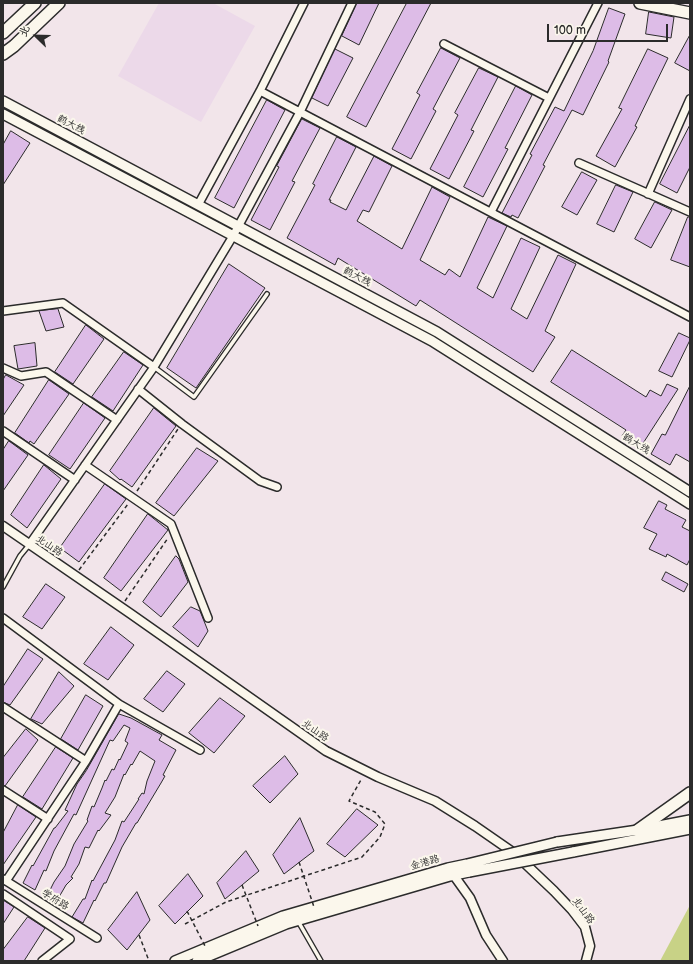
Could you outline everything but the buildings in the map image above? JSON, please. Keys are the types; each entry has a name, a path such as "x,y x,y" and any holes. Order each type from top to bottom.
{"main road":[{"path":"3,33 35,3"},
{"path":"3,54 14,46 59,3"},
{"path":"640,3 690,13"},
{"name":"鹤大线","path":"3,101 437,332 690,492"},
{"path":"3,114 432,341 690,504"},
{"path":"638,830 690,793"},
{"name":"金港路","path":"175,961 283,916 314,907 468,868 557,842 638,830 690,820"},
{"name":"金港路","path":"468,868 573,852 690,829"},
{"name":"金港路","path":"196,961 297,920 451,872"}],"street":[{"path":"198,205 260,91 304,3"},
{"path":"29,545 154,367 233,236 300,112 352,3"},
{"path":"491,212 598,3"},
{"path":"444,44 549,98"},
{"path":"260,91 690,317"},
{"path":"648,194 689,104"},
{"path":"579,163 690,212"},
{"path":"3,311 63,303 154,367"},
{"path":"3,368 21,376 46,372 117,420"},
{"path":"138,389 182,424 260,481 277,487"},
{"path":"3,431 75,480"},
{"path":"85,465 171,524 208,618"},
{"name":"北山路","path":"3,526 326,751 366,771 435,801 514,853 567,905 584,927 590,946 586,961"},
{"path":"3,618 119,704 200,750"},
{"path":"4,880 48,819 86,761 119,704"},
{"path":"3,707 86,761"},
{"path":"3,790 48,819"},
{"path":"451,872 470,898 486,935 503,961"},
{"name":"学府路","path":"4,880 97,938"},
{"path":"3,894 70,939 42,961"}],"lane":[{"path":"154,367 194,397 267,294"},
{"path":"3,587 20,556 29,545"},
{"path":"297,920 321,961"}],"path":[{"path":"75,576 182,424"},
{"path":"121,607 174,530"},
{"path":"184,924 226,902 362,857 380,837 385,824 374,812 349,801 366,771"},
{"path":"299,862 314,907"},
{"path":"242,885 258,926"},
{"path":"187,911 206,948"},
{"path":"138,935 149,961"}],"shaded area":[{"path":"159,3 213,3 255,26 201,122 118,76"}],"green space":[{"path":"690,905 690,961 660,961"}]}
